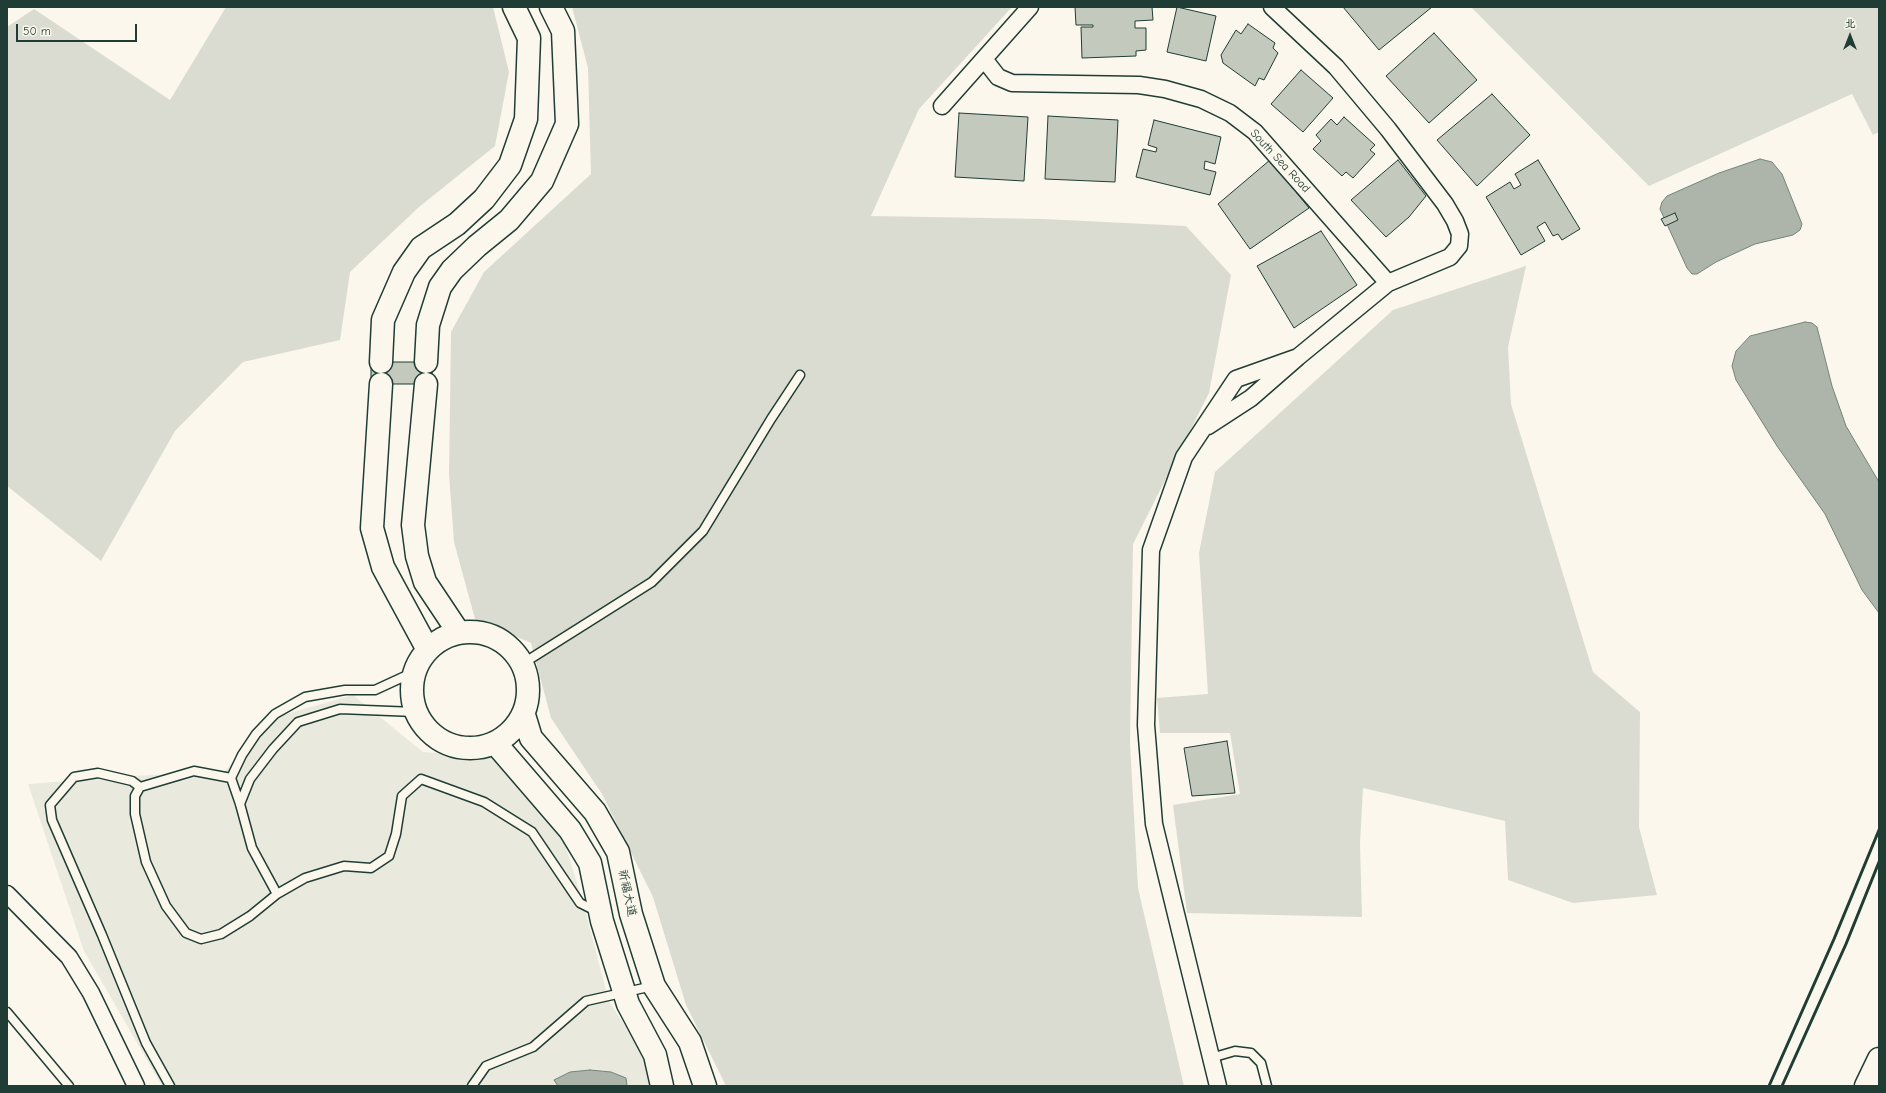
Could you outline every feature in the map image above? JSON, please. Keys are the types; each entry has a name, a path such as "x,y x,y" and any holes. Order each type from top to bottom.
{"main road":[{"path":"381,362 383,320 404,272 421,248 457,224 484,199 510,165 526,119 529,38 514,7"},
{"path":"426,362 428,325 440,287 452,270 477,246 509,220 542,181 567,124 563,31 551,7"},
{"path":"381,384 372,528 383,567 428,650"},
{"path":"426,384 413,525 417,556 425,582 459,633"},
{"path":"479,632 504,642 519,656 522,664 528,675 529,695 524,715 512,732 496,744 483,748 463,749 443,743 427,730 415,712 411,692 414,672 424,654 440,640 459,633 479,632"},
{"name":"祈福大道","path":"524,715 531,738 595,812 618,852 631,914 654,986 690,1042 705,1086"},
{"path":"496,744 570,830 590,863 600,913 624,993 628,1004 655,1055 662,1086"},
{"path":"1866,1086 1879,1059"}],"street":[{"path":"942,106 1030,7"},
{"path":"1204,430 1251,398 1298,356 1388,283 1450,257 1458,246 1460,234 1455,221 1388,129 1336,67 1272,7"},
{"name":"South Sea Road","path":"984,59 998,77 1012,83 1139,85 1165,89 1201,99 1230,113 1255,132 1388,283"},
{"path":"1218,1086 1154,824 1146,725 1151,550 1184,457 1204,430 1236,379 1298,356"},
{"path":"7,894 69,957 90,993 136,1086"}],"lane":[{"path":"522,664 652,582 703,531 771,419 800,375"},
{"path":"277,894 252,848 231,778 242,755 256,734 275,714 305,697 345,690 375,690 414,672"},
{"path":"240,804 250,779 273,749 298,722 340,709 415,712"},
{"path":"231,778 194,771 140,787 136,796 136,814 146,862 166,906 186,933 201,939 222,934 250,916 277,894 304,878 344,866 371,868 388,856 396,834 402,796 421,779 484,802 532,832 580,903 600,913"},
{"path":"140,787 132,781 98,773 74,777 50,805 52,820 102,935 146,1043 170,1086"},
{"path":"472,1086 486,1066 533,1047 586,1001 654,986"},
{"path":"7,1012 69,1086"},
{"path":"1211,1058 1235,1051 1251,1053 1261,1063 1267,1086"}],"shaded area":[{"path":"226,7 493,7 509,72 495,146 419,207 350,272 340,340 243,362 175,431 101,561 7,486 7,27 34,9 170,100"},
{"path":"572,7 1012,7 919,109 871,216 1044,219 1186,226 1231,275 1209,393 1133,544 1130,743 1138,888 1184,1086 726,1086 686,1005 653,897 602,794 551,718 531,643 475,619 454,542 449,474 451,332 484,272 591,174 588,68"},
{"path":"1471,7 1879,7 1879,132 1873,135 1852,94 1649,186"},
{"path":"1760,159 1772,162 1782,174 1802,224 1800,230 1793,235 1755,244 1716,262 1697,274 1692,274 1687,268 1660,209 1662,202 1667,196 1719,173"},
{"path":"1526,266 1508,347 1511,404 1593,672 1640,712 1639,827 1657,895 1573,903 1508,880 1505,821 1363,788 1360,843 1362,917 1187,913 1173,805 1240,794 1230,733 1160,733 1157,698 1208,694 1199,553 1215,472 1393,310"},
{"path":"1805,322 1812,323 1817,327 1832,386 1846,426 1879,482 1879,613 1862,590 1825,514 1777,446 1736,380 1732,366 1736,351 1750,336"},
{"path":"353,695 423,752 508,758 561,832 583,902 609,1002 640,1047 651,1086 162,1086 84,951 28,784 131,776 224,772 272,718"},
{"path":"590,1070 611,1072 626,1078 627,1086 558,1086 554,1080 570,1072"}],"building":[{"path":"1075,7 1152,7 1153,20 1135,21 1135,28 1146,28 1146,50 1136,51 1136,56 1082,58 1081,27 1093,27 1093,25 1076,25"},
{"path":"1177,7 1216,16 1206,61 1167,52"},
{"path":"1343,7 1432,7 1379,50"},
{"path":"1248,24 1275,43 1273,48 1278,53 1264,80 1259,78 1255,86 1223,63 1221,55 1236,30 1241,34"},
{"path":"1434,33 1477,80 1429,123 1386,76"},
{"path":"1301,70 1333,98 1303,132 1271,104"},
{"path":"1492,94 1530,135 1477,186 1437,140"},
{"path":"959,113 1028,117 1024,181 955,177"},
{"path":"1048,116 1118,120 1115,182 1045,179"},
{"path":"1344,117 1375,145 1370,150 1375,154 1353,178 1346,172 1342,176 1313,149 1321,141 1316,135 1331,119 1337,125"},
{"path":"1154,120 1221,137 1215,164 1205,161 1204,169 1216,172 1210,195 1136,177 1143,149 1156,152 1157,148 1148,145"},
{"path":"1270,160 1309,208 1250,249 1218,204"},
{"path":"1398,160 1426,196 1409,217 1386,237 1351,200"},
{"path":"1538,160 1580,229 1562,240 1558,234 1553,236 1545,222 1537,227 1545,241 1521,255 1486,197 1510,182 1514,189 1521,185 1515,174"},
{"path":"1675,213 1678,220 1665,226 1661,219"},
{"path":"1321,231 1357,285 1294,328 1257,266"},
{"path":"371,362 432,362 432,384 371,384"},
{"path":"1227,741 1235,793 1192,796 1184,748"}],"railway":[{"path":"1769,1086 1834,939 1879,830"},
{"path":"1782,1086 1846,944 1879,862"}]}
